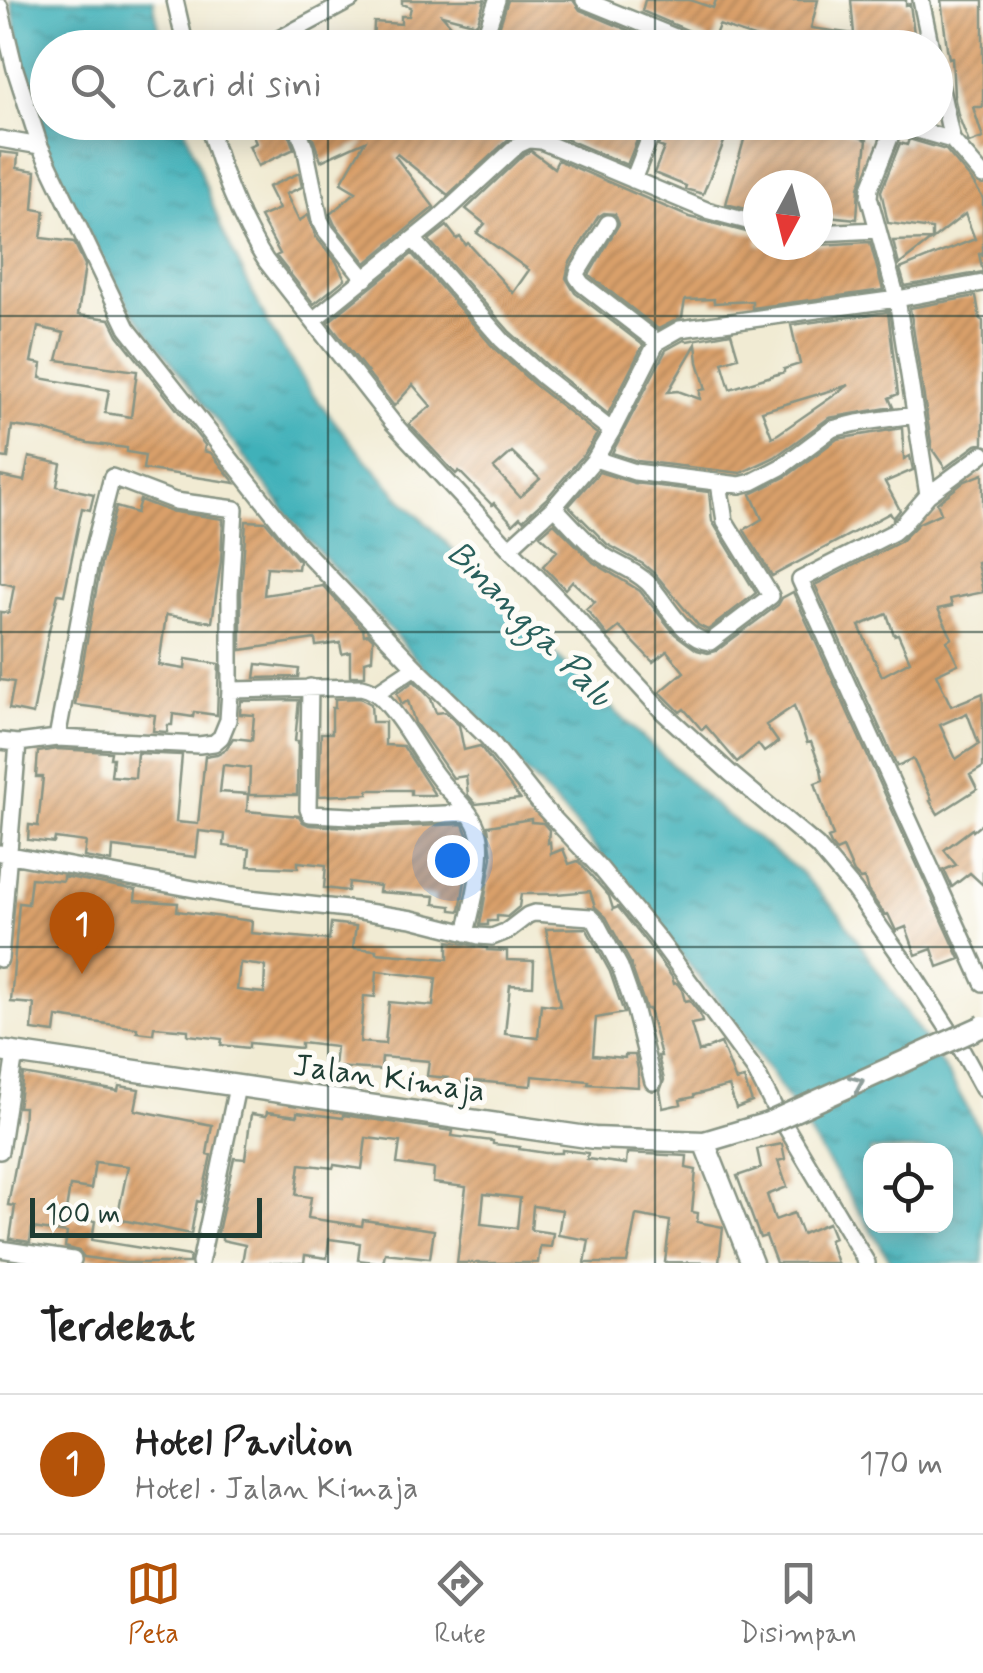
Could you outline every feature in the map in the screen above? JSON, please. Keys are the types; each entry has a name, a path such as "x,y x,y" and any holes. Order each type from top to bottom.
{"street":[{"path":"175,0 182,30"},
{"path":"295,30 351,0"},
{"path":"488,27 496,0"},
{"path":"584,0 654,30"},
{"path":"921,0 928,30"},
{"path":"0,6 30,115"},
{"path":"0,140 40,146"},
{"path":"38,140 127,328 154,365 320,570 488,738 542,806 601,868 704,998 755,1070 868,1263"},
{"path":"213,140 248,232 266,261 393,424 663,712 730,774 818,846 909,968 983,1089"},
{"path":"302,140 320,220 364,278"},
{"path":"313,320 414,240 518,144 529,140 541,141 706,210 743,220"},
{"path":"633,180 649,140"},
{"path":"886,140 869,197 897,299 928,495"},
{"path":"952,140 983,176"},
{"path":"608,223 577,277 657,342"},
{"path":"833,232 878,230"},
{"path":"414,240 502,340 612,431"},
{"path":"508,548 554,508 594,459 657,342 680,329 983,283"},
{"path":"594,459 635,472 740,486 768,475 832,429 914,415"},
{"path":"554,508 602,554 647,582 686,629 700,640 710,642 771,596 894,532 928,495 983,454"},
{"path":"57,738 90,562 112,477 175,501 272,510"},
{"path":"719,483 724,521 771,596"},
{"path":"0,741 18,744 57,738 214,743 221,737 226,729 230,690 235,508"},
{"path":"800,580 983,983"},
{"path":"376,693 416,667"},
{"path":"310,687 310,814 372,817 468,813"},
{"path":"230,690 361,687 376,693 479,833 480,852 466,933"},
{"path":"0,959 4,853 18,744"},
{"path":"4,853 232,896 393,916 492,937 539,913 593,918 620,968 653,1082"},
{"name":"Jalan Kimaja","path":"8,1052 594,1138 704,1142 768,1123 983,1026"},
{"path":"0,1152 8,1052"},
{"path":"200,1263 237,1087"},
{"path":"704,1142 752,1263"},
{"path":"0,1249 73,1260"}],"water":[{"path":"11,0 153,0 159,30 30,30 30,96"},
{"path":"43,140 189,140 221,228 271,330 312,393 351,442 532,632 714,805 799,871 839,913 950,1077 983,1136 983,1263 892,1263 873,1233 953,1233 953,1143 863,1143 863,1218 772,1075 723,1007 582,832 454,703 306,538 131,309 75,210"}],"building":[{"path":"402,0 485,0 477,24 442,15 455,30 374,30 374,22 401,24 401,16 409,16 411,7 402,4"},
{"path":"508,0 573,0 580,10 628,30 498,30"},
{"path":"645,0 690,0 713,8 716,0 818,0 811,28 825,30 734,30 719,25 717,30 687,30 642,11"},
{"path":"851,0 906,0 906,5 910,4 914,30 854,30"},
{"path":"941,0 983,0 983,107 973,107 983,138 969,143 954,96 953,30 945,30"},
{"path":"255,140 291,140 294,149 258,166 249,146"},
{"path":"313,140 508,140 448,195 397,154 434,207 366,263 330,214 356,192 341,183 365,141 321,161"},
{"path":"568,140 637,140 627,165"},
{"path":"661,140 725,140 703,194 654,173 664,148 658,146"},
{"path":"744,140 867,140 857,219 833,217 833,170 743,170 743,208 726,204"},
{"path":"912,140 946,150 983,198 983,257 979,254 983,272 905,286 900,269 975,239 965,214 932,240 932,229 888,223 881,191 900,143 907,145"},
{"path":"531,151 554,168 558,160 689,217 743,231 743,260 833,260 833,244 870,242 883,290 752,308 752,301 685,300 682,317 658,329 589,275 619,224 615,214 604,213 569,264 566,278 575,293 643,345 608,414 510,332 429,240 447,226 457,239 468,243 513,293 529,270 477,233 485,224 466,209"},
{"path":"0,152 18,154 17,168 36,171 33,209 45,211 41,238 74,242 85,265 78,315 110,319 118,335 205,445 204,451 211,453 235,483 143,469 145,455 127,452 127,448 12,426 8,458 0,457","holes":["38,327 64,333 57,360 137,371 131,417 105,413 109,390 40,378 42,364 31,362"]},
{"path":"299,173 302,187 286,194 299,221 308,215 316,237 345,279 314,304 276,256 280,254 260,217 279,209 268,187"},
{"path":"931,240 899,265 893,241"},
{"path":"412,254 494,348 597,434 546,499 513,524 459,471 456,474 409,424 431,406 413,385 394,406 328,322","holes":["512,452 540,479 520,497 494,468"]},
{"path":"976,296 983,321 983,443 945,468 932,449 910,308"},
{"path":"888,312 898,394 889,398 893,407 829,418 775,457 741,473 637,461 612,453 666,350 684,340 731,333 738,357 722,362 730,389 800,364 791,325","holes":["696,344 706,389 700,390 700,399 678,391 668,392","849,385 778,434 772,437 762,411"]},
{"path":"902,428 904,459 910,456 913,470 885,482 900,510 896,515 893,518 890,513 772,576 744,530 762,519 751,494 787,476 837,439"},
{"path":"29,457 61,464 57,486 94,494 90,510 82,508 64,595 58,594 33,714 9,709 14,682 0,680 0,612 9,613 14,586 0,582 0,476 24,481"},
{"path":"599,472 634,483 709,492 712,521 756,593 708,630 698,625 656,575 607,544 569,506"},
{"path":"983,474 983,560 977,562 983,592 950,599 952,606 938,609 952,638 947,641 958,664 936,674 951,706 983,693 983,767 970,775 977,789 938,814 913,759 897,766 815,585 900,542 919,523 941,513 937,503 965,481","holes":["887,614 910,661 882,676 859,626","967,713 979,744 956,759 940,725"]},
{"path":"140,500 169,511 223,519 212,622 166,615 159,665 185,669 186,659 219,664 217,715 173,714 167,732 153,731 155,715 75,705 101,564 116,507 136,513"},
{"path":"246,521 266,522 299,561 298,569 267,567 264,595 323,586 363,629 364,635 373,639 372,659 365,661 365,676 350,676 350,652 342,654 340,643 316,646 315,639 241,650"},
{"path":"554,523 593,562 640,591 675,634 697,650 716,651 793,592 960,959 938,967 932,949 916,955 906,927 896,931 888,914 868,891 864,878 854,873 843,848 836,851 831,845 828,838 833,836 815,783 823,780 821,769 794,706 766,725 778,742 764,752 758,744 737,762 706,726 702,730 684,709 680,712 660,692 684,672 667,651 653,662 619,627 608,636 586,609 595,602 572,581 565,589 543,566 557,551 540,535"},
{"path":"257,664 299,669 298,677 255,678"},
{"path":"414,681 431,699 436,713 445,712 459,725 464,750 480,746 520,799 476,804 468,795 466,776 453,778 415,723 408,701 402,704 397,693"},
{"path":"360,698 371,704 372,722 385,722 385,745 403,746 435,795 411,795 411,790 368,790 368,794 319,796 321,733 332,733 335,699"},
{"path":"299,700 295,741 297,795 249,795 250,768 223,765 220,792 248,794 247,811 299,816 309,825 372,828 463,824 469,856 460,911 434,904 435,896 379,892 380,886 349,882 348,891 324,888 326,865 298,862 298,868 248,866 250,849 224,846 225,834 199,831 196,857 113,847 112,862 84,857 86,842 28,840 29,825 38,826 43,777 36,777 38,752 111,752 111,776 135,778 137,753 182,755 176,822 198,824 205,756 226,749 233,738 252,740 254,715 240,714 241,701"},
{"path":"531,819 549,830 551,854 563,849 569,864 578,861 609,896 613,909 618,907 647,943 682,990 685,1001 689,1000 700,1014 702,1022 691,1024 699,1052 721,1043 736,1081 744,1079 752,1102 736,1108 729,1086 663,1108 661,1056 649,1009 630,962 606,917 595,907 590,891 521,894 519,907 507,917 497,916 497,921 480,925 492,857 488,826"},
{"path":"983,823 983,885 970,873 952,887 944,870 956,865 944,850"},
{"path":"63,876 136,890 135,900 178,903 177,911 252,921 251,933 329,940 331,923 356,926 353,948 376,953 448,959 448,941 507,951 507,960 534,961 533,986 510,985 505,1034 538,1038 541,1004 560,1006 546,929 586,928 610,972 624,1013 596,1018 593,1055 635,1055 638,1087 532,1076 531,1086 464,1080 463,1083 427,1076 429,1061 382,1057 381,1070 334,1067 336,1047 301,1043 301,1048 249,1043 249,1048 221,1045 222,1039 188,1035 188,1030 154,1027 153,1034 137,1032 137,1028 57,1017 55,1033 32,1030 34,1004 11,1002 19,903 28,904 31,878 63,881","holes":["240,963 265,966 264,993 237,990","377,971 436,978 433,1006 389,1002 385,1044 360,1042 364,996 375,997"]},
{"path":"23,1074 118,1091 119,1086 139,1089 135,1110 212,1125 207,1154 211,1155 191,1234 117,1219 128,1166 95,1162 91,1189 70,1186 65,1217 95,1221 92,1240 190,1256 189,1263 125,1263 84,1257 65,1247 67,1233 32,1228 30,1242 10,1239 15,1206 8,1205 23,1125 24,1107 18,1107"},
{"path":"267,1112 343,1115 453,1131 452,1136 519,1149 588,1153 587,1159 626,1164 627,1153 687,1156 686,1168 696,1170 692,1212 698,1213 697,1222 723,1227 719,1263 665,1262 670,1221 636,1215 627,1263 585,1263 589,1240 558,1235 562,1210 533,1206 531,1230 553,1233 551,1247 540,1246 538,1263 457,1263 466,1187 433,1183 434,1169 397,1164 400,1142 366,1138 362,1169 300,1164 296,1195 311,1197 308,1218 362,1226 363,1220 434,1230 430,1258 385,1253 383,1263 358,1260 360,1243 329,1239 327,1258 305,1255 304,1263 242,1263 245,1245 222,1240 218,1232 234,1158 245,1159 251,1114 266,1116","holes":["484,1194 520,1198 517,1228 481,1224"]},
{"path":"782,1144 785,1159 778,1161 787,1187 767,1195 775,1220 794,1213 802,1234 828,1223 837,1263 776,1263 766,1236 760,1238 737,1176 761,1168 757,1149"}],"place":[{"name":"Hotel Pavilion","path":"82,974"}],"water label":[{"name":"Binangga Palu","path":"529,624"}]}
